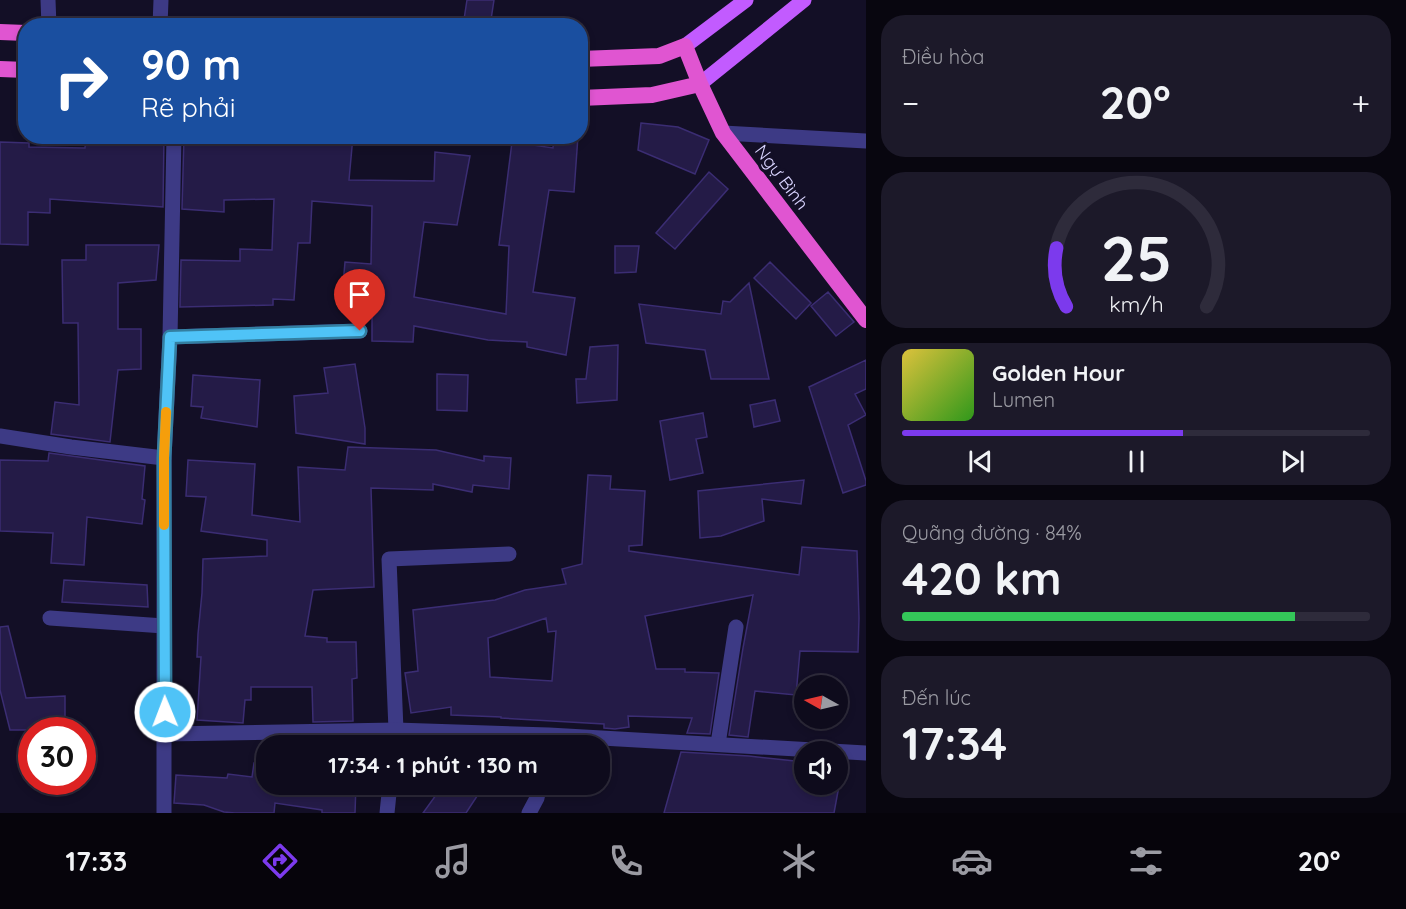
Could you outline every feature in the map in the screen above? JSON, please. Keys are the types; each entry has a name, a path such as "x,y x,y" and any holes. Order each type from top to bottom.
{"highway":[{"path":"0,32 18,33"},
{"path":"588,59 659,56 685,46"},
{"name":"Ngự Bình","path":"685,46 723,133 866,320"},
{"path":"0,69 18,70"},
{"path":"588,98 652,95 700,84"}],"main road":[{"path":"685,46 746,0"},
{"path":"700,84 804,0"}],"street":[{"path":"48,0 49,18"},
{"path":"160,18 161,0"},
{"path":"723,133 866,141"},
{"path":"164,813 164,458 170,337 174,144"},
{"path":"170,337 360,331"},
{"path":"0,436 164,458"},
{"path":"395,735 388,559 509,554"},
{"path":"50,618 164,626"},
{"path":"718,744 736,627"},
{"path":"165,734 256,736"},
{"path":"610,741 718,744 866,753"},
{"path":"387,813 389,795"},
{"path":"529,813 538,795"}],"building":[{"path":"467,0 494,0 491,18 464,18"},
{"path":"641,123 678,127 709,140 695,174 638,150"},
{"path":"0,142 29,144 29,147 85,148 85,144 164,144 163,207 50,199 50,213 28,212 28,245 0,244"},
{"path":"184,144 352,144 349,180 434,181 435,152 470,156 457,225 424,222 414,297 506,314 509,246 499,245 512,144 553,148 553,144 577,144 574,192 549,190 533,292 575,298 566,355 527,347 527,342 488,340 414,326 413,342 372,341 372,311 341,308 345,262 371,264 372,206 312,201 310,243 298,243 294,300 273,299 273,305 180,307 181,260 240,261 240,249 272,250 274,199 224,200 224,212 182,209"},
{"path":"709,172 728,189 675,249 656,233"},
{"path":"86,245 159,245 156,280 118,283 118,329 141,329 141,369 118,370 110,442 51,434 55,402 79,405 78,323 63,323 62,260 86,260"},
{"path":"615,246 639,246 636,272 615,273"},
{"path":"770,262 811,303 796,319 754,278"},
{"path":"749,283 769,379 711,379 705,350 646,343 639,304 721,314 723,301 730,302"},
{"path":"828,292 854,322 836,336 811,306"},
{"path":"618,345 617,400 577,403 576,379 586,379 590,347"},
{"path":"866,360 866,389 855,394 866,415 848,425 866,485 843,493 809,387"},
{"path":"355,364 365,428 365,444 296,433 294,396 328,393 324,368"},
{"path":"437,374 468,375 467,411 437,410"},
{"path":"193,375 260,380 257,427 201,418 203,407 191,406"},
{"path":"775,400 780,421 754,427 750,405"},
{"path":"703,413 707,437 696,439 703,473 670,480 660,421"},
{"path":"348,447 436,450 484,461 484,456 511,458 509,489 473,485 472,492 433,484 433,490 371,488 374,587 313,590 305,636 327,638 327,642 356,642 357,678 352,679 353,721 313,722 312,687 251,687 251,700 245,700 243,723 197,720 201,657 197,657 203,559 267,556 267,540 201,531 206,497 186,496 188,460 255,464 252,515 300,522 298,467 345,470"},
{"path":"49,453 145,466 142,524 87,517 84,565 51,563 53,533 0,531 0,460 48,461"},
{"path":"588,475 611,476 610,489 645,491 642,545 629,546 629,551 799,575 802,547 857,551 858,652 800,651 798,675 794,675 794,695 755,691 748,737 729,735 753,595 645,616 656,669 685,669 685,672 719,673 710,734 687,733 692,718 628,716 629,727 615,729 604,728 604,724 451,715 451,707 411,713 405,673 418,671 413,610 495,600 525,590 566,584 562,569 582,564","holes":["546,618 548,632 556,631 552,681 490,677 488,638"]},
{"path":"804,480 801,504 762,499 764,521 721,536 700,538 698,491"},
{"path":"64,580 147,585 148,607 62,602"},
{"path":"8,626 26,698 65,696 65,717 18,717 18,730 10,730 0,690 0,627"},
{"path":"681,752 794,761 794,795 837,795 834,813 664,813"},
{"path":"254,763 256,763 256,795 356,795 355,813 322,813 322,810 275,803 274,813 235,813 204,805 174,803 176,775 227,778 228,774 252,777"},
{"path":"436,795 478,795 466,813 423,813"}],"slow traffic":[{"path":"164,525 166,412"}],"route":[{"path":"165,712 164,458 170,337 360,331"}]}
